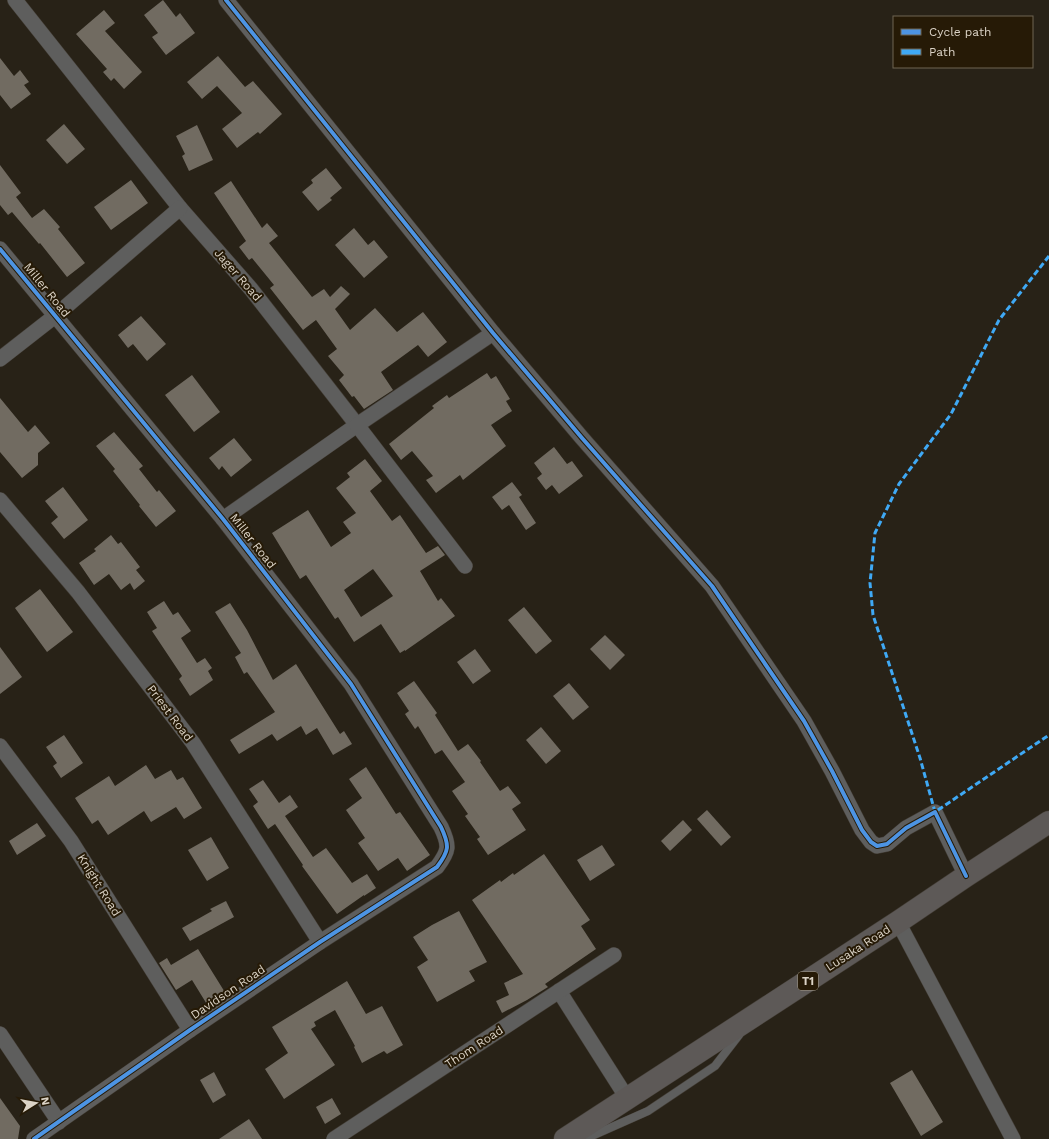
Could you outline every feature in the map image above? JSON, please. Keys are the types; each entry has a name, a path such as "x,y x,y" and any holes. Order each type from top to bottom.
{"highway":[{"name":"Lusaka Road","path":"565,1139 1049,822"}],"street":[{"name":"Jager Road","path":"15,0 180,208 252,289 465,566"},
{"path":"226,0 493,333 582,438 712,586 804,721 832,771 851,811 871,842 877,846 887,844 906,828 935,812 966,876"},
{"path":"0,360 55,316 180,208"},
{"name":"Miller Road","path":"0,249 223,519 351,684 447,840 445,856 437,867"},
{"path":"223,519 357,425 493,333"},
{"name":"Priest Road","path":"0,500 78,592 193,743 320,942"},
{"name":"Knight Road","path":"0,746 71,841 190,1030"},
{"name":"Davidson Road","path":"34,1139 190,1030 320,942 437,867"},
{"path":"898,922 1013,1139"},
{"name":"Thom Road","path":"334,1139 350,1135 559,991 614,955"},
{"path":"559,991 627,1098"},
{"path":"0,1034 59,1122"}],"lane":[{"path":"585,1139 648,1111 715,1066 751,1018"}],"building":[{"path":"163,0 176,17 180,13 195,33 166,55 152,37 158,33 144,15"},
{"path":"104,10 115,23 105,31 142,72 124,89 114,78 111,81 103,72 107,69 76,34"},
{"path":"218,56 245,87 253,81 282,114 260,134 258,132 237,148 222,129 242,113 217,86 202,99 187,82"},
{"path":"0,58 14,76 20,70 29,82 24,85 31,94 11,109 0,95"},
{"path":"64,124 85,149 67,164 46,140"},
{"path":"197,125 213,160 189,171 182,156 185,154 176,136"},
{"path":"0,165 21,193 16,197 32,218 44,209 60,227 58,229 85,263 67,277 40,243 39,244 12,212 8,215 0,205"},
{"path":"326,168 342,188 330,198 332,200 318,211 302,192 313,183 311,180"},
{"path":"131,180 148,203 111,230 94,207"},
{"path":"231,181 262,228 267,223 278,236 269,243 312,297 324,289 330,297 341,286 350,294 335,309 350,330 375,308 397,332 423,312 447,342 428,357 418,345 381,372 393,390 364,409 354,396 352,397 339,380 344,375 328,356 337,349 316,320 303,330 270,288 274,285 252,258 249,260 239,247 246,241 214,193"},
{"path":"354,228 368,245 374,240 388,257 364,278 335,245"},
{"path":"141,316 166,344 147,361 133,344 128,348 118,335"},
{"path":"487,373 491,379 496,376 510,399 506,401 512,411 491,425 506,446 463,480 460,475 436,493 426,480 433,476 412,451 401,460 389,444 434,408 432,406 447,395 449,398"},
{"path":"192,375 220,412 194,432 165,395"},
{"path":"0,398 28,432 35,425 50,443 38,453 38,465 22,478 0,452"},
{"path":"114,432 143,466 139,469 157,492 159,490 176,511 156,527 113,471 115,469 96,446"},
{"path":"234,438 252,460 231,477 222,466 219,470 209,458"},
{"path":"554,447 567,464 572,461 583,476 559,494 552,485 546,490 537,478 542,474 534,463"},
{"path":"365,459 382,481 370,491 392,521 400,515 426,553 438,546 445,555 420,571 438,601 441,598 455,616 400,653 381,624 354,642 338,617 335,619 306,575 300,579 272,533 308,510 331,547 351,533 343,522 356,513 336,488 350,477 347,473","holes":["373,569 393,596 361,617 344,590"]},
{"path":"512,482 522,495 519,497 536,523 526,530 509,505 502,510 492,497"},
{"path":"63,487 88,520 64,539 51,523 58,517 45,501"},
{"path":"111,535 118,544 121,542 140,567 136,570 145,581 134,590 130,583 121,590 109,574 94,585 79,563 96,551 94,549"},
{"path":"40,589 73,632 47,652 15,608"},
{"path":"164,601 173,615 178,612 191,631 181,638 197,663 205,658 212,668 208,671 213,680 190,696 179,679 182,676 152,631 157,628 147,612"},
{"path":"230,603 247,630 273,680 296,664 340,734 344,731 352,744 333,755 317,728 306,735 301,726 277,741 272,734 239,754 230,740 275,712 247,672 244,674 235,657 241,653 215,612"},
{"path":"524,607 552,641 536,654 508,620"},
{"path":"605,635 625,655 610,670 590,649"},
{"path":"0,647 22,677 0,694"},
{"path":"475,649 491,671 473,684 457,662"},
{"path":"414,681 437,713 435,715 458,751 468,744 500,791 508,786 521,803 512,809 526,830 488,855 477,839 480,837 465,816 468,814 452,791 465,782 442,750 435,754 418,726 415,729 405,714 409,711 397,693"},
{"path":"569,683 589,707 573,720 553,696"},
{"path":"541,727 561,751 546,764 526,740"},
{"path":"64,735 83,763 61,778 53,766 57,763 46,747"},
{"path":"146,765 155,779 171,770 177,780 183,777 202,808 184,819 176,807 151,822 144,811 108,835 98,820 92,824 75,798 109,776 115,786"},
{"path":"366,767 396,814 400,812 430,855 407,871 398,858 378,871 358,843 365,838 346,810 362,798 349,779"},
{"path":"263,780 279,803 290,795 298,807 285,816 313,857 326,848 352,883 367,874 376,888 337,914 302,866 303,865 275,824 268,829 253,806 258,802 249,789"},
{"path":"707,810 731,837 721,846 697,819"},
{"path":"683,820 692,830 670,851 661,841"},
{"path":"37,823 46,836 17,855 9,841"},
{"path":"211,837 229,868 207,881 188,850"},
{"path":"602,845 615,865 590,881 577,860"},
{"path":"544,854 590,920 581,926 596,949 545,984 548,987 502,1013 496,1001 509,995 504,983 523,974 472,900 500,880 501,882 513,873 514,875"},
{"path":"226,901 234,917 190,941 182,928 212,911 210,909"},
{"path":"459,911 487,962 469,971 475,981 437,1002 417,967 428,960 413,937"},
{"path":"198,949 226,994 208,1006 192,980 176,990 159,963 167,958 171,965"},
{"path":"347,981 366,1014 382,1006 403,1045 387,1054 384,1051 362,1063 354,1047 355,1046 335,1010 314,1022 316,1026 311,1029 335,1065 284,1099 265,1069 288,1053 272,1027"},
{"path":"912,1070 943,1122 921,1136 890,1083"},
{"path":"214,1072 226,1095 213,1103 200,1080"},
{"path":"0,1098 20,1126 18,1139 0,1139"},
{"path":"332,1098 341,1114 325,1124 316,1107"},
{"path":"249,1119 262,1139 219,1139"}],"marked path":[{"path":"1049,256 999,320 951,414 899,484 875,533 870,583 873,615 920,758 935,812 1049,735"}],"cycle path":[{"path":"226,0 493,333 582,438 712,586 804,721 832,771 862,830 871,842 877,846 887,844 906,828 935,812 966,876"},
{"path":"0,249 223,519 351,684 441,827 447,844 444,857 437,867 320,942 190,1030 34,1139"}]}
